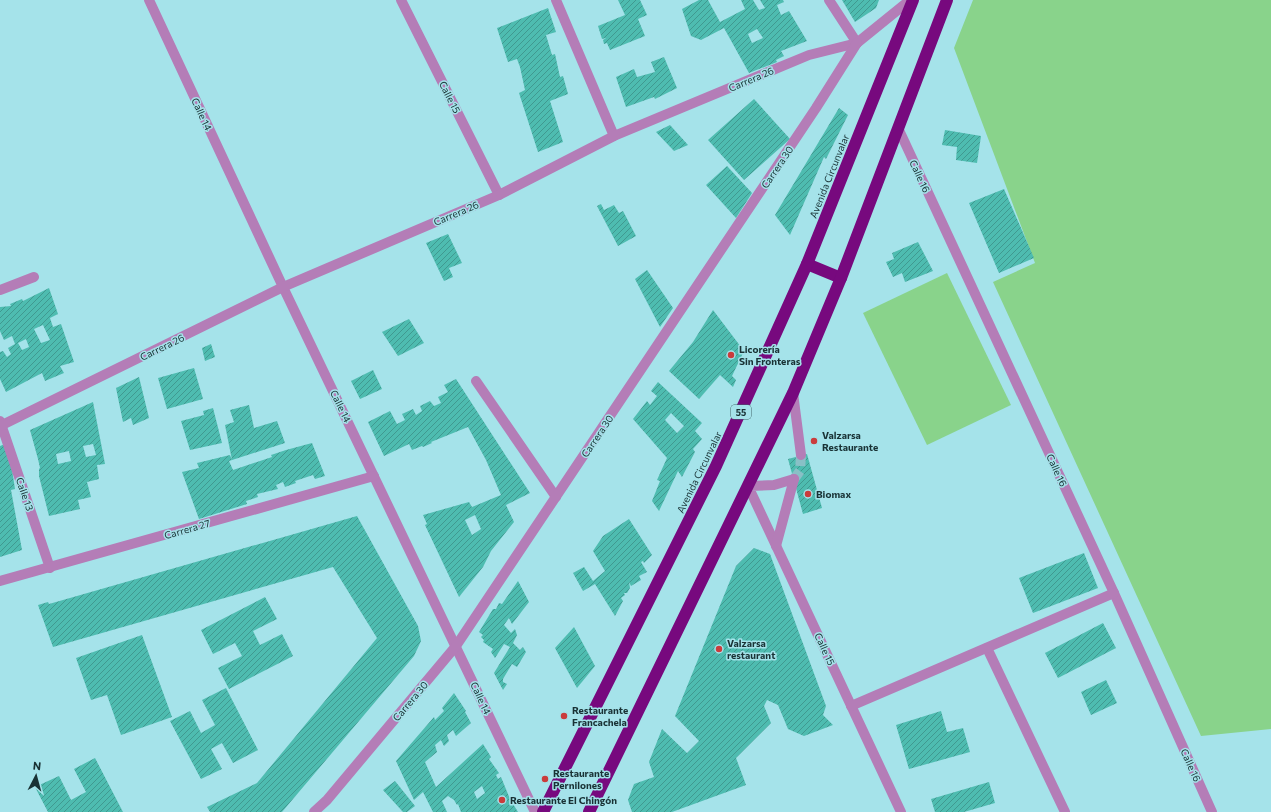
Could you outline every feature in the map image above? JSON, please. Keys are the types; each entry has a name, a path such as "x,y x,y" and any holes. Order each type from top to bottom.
{"highway":[{"name":"Avenida Circunvalar","path":"543,812 716,466 807,264 911,0"},
{"path":"589,812 793,393 899,130 947,0"},
{"path":"807,264 840,278"}],"street":[{"name":"Calle 14","path":"148,0 535,812"},
{"name":"Calle 15","path":"401,0 499,195"},
{"path":"556,0 614,136"},
{"path":"829,0 857,43"},
{"name":"Carrera 26","path":"1,424 284,287 499,195 614,136 809,55 857,43 911,0"},
{"name":"Carrera 30","path":"314,812 327,800 456,646 816,108 857,43"},
{"name":"Calle 16","path":"899,130 1114,593 1212,812"},
{"path":"0,290 34,277"},
{"path":"476,381 556,497"},
{"path":"793,393 801,455"},
{"name":"Calle 13","path":"1,424 50,568"},
{"name":"Carrera 27","path":"0,581 374,476"},
{"path":"748,486 774,485 794,479 776,546"},
{"name":"Calle 15","path":"748,486 901,812"},
{"path":"851,706 1114,593"},
{"path":"987,648 1065,812"}],"green space":[{"path":"973,0 1271,0 1271,729 1201,736 993,282 1035,263 954,48"},
{"path":"947,273 1011,405 927,445 863,313"}],"building":[{"path":"618,0 640,0 647,15 638,19 645,36 610,50 607,43 604,44 603,40 606,38 602,39 598,26 625,15"},
{"path":"699,0 708,0 720,22 745,9 741,0 753,0 759,10 765,8 760,0 783,0 784,2 777,5 781,15 789,11 807,41 781,51 784,56 776,60 777,62 749,73 724,28 701,40 691,36 682,9","holes":["757,29 763,38 752,43 748,34"]},
{"path":"842,0 879,0 876,8 855,22"},
{"path":"548,8 556,32 546,35 552,55 555,54 560,77 563,76 568,94 550,101 563,142 538,152 519,93 525,90 520,67 517,59 508,62 497,28"},
{"path":"664,57 677,88 655,99 654,97 626,107 616,77 634,69 637,77 655,72 651,62"},
{"path":"754,99 790,139 744,180 708,140"},
{"path":"839,108 848,115 826,159 824,157 790,235 775,215"},
{"path":"670,125 688,145 674,151 656,132"},
{"path":"945,130 981,136 977,163 956,160 957,147 942,145"},
{"path":"727,166 752,193 736,218 706,185"},
{"path":"1004,189 1034,258 999,273 969,203"},
{"path":"601,204 604,210 614,205 619,213 623,211 636,236 618,246 597,206"},
{"path":"448,234 462,263 449,268 453,277 444,281 426,243"},
{"path":"918,242 933,271 905,282 902,273 893,277 886,262 894,259 892,253"},
{"path":"647,270 673,308 660,327 635,279"},
{"path":"49,288 58,314 50,318 53,327 61,324 74,362 60,366 64,373 45,381 42,373 6,392 0,379 0,352 3,351 7,357 11,354 8,348 15,344 12,336 4,340 0,331 0,307 11,306 10,304 22,299 23,301","holes":["43,325 50,340 41,343 34,329","26,339 29,347 22,350 18,343"]},
{"path":"713,310 744,351 732,376 736,380 733,387 720,375 699,399 669,371 693,342"},
{"path":"409,319 424,343 398,356 382,332"},
{"path":"211,344 215,357 205,361 202,348"},
{"path":"194,368 203,399 167,409 158,378"},
{"path":"373,370 382,389 360,399 351,381"},
{"path":"139,377 149,418 133,425 131,418 123,422 116,388"},
{"path":"456,379 530,493 506,505 514,522 491,551 483,567 459,597 425,525 427,524 423,515 469,502 472,507 501,495 486,460 468,427 431,442 432,443 423,447 422,446 412,450 409,444 384,456 368,422 390,411 397,424 405,420 402,414 413,409 416,415 422,411 420,406 430,401 434,406 441,403 438,397 448,392 444,385","holes":["475,515 481,529 472,535 465,520"]},
{"path":"658,382 702,423 695,431 702,439 693,449 695,452 682,477 678,471 659,511 652,501 660,481 657,480 667,458 633,419 647,401 650,405 657,396 651,391","holes":["671,413 684,426 677,433 665,420"]},
{"path":"93,402 105,464 97,465 99,479 87,482 91,497 78,500 80,509 49,516 39,476 40,468 30,430","holes":["93,444 96,455 86,457 83,446","69,451 71,461 58,464 56,454"]},
{"path":"249,405 254,428 277,421 285,443 229,461 233,470 272,457 271,455 312,443 325,476 315,479 313,475 295,481 296,483 285,487 283,482 276,485 278,489 257,494 258,497 246,501 247,504 199,519 182,472 199,468 197,463 230,455 232,460 225,425 234,422 230,410"},
{"path":"213,408 222,443 190,450 181,421 204,415 203,411"},
{"path":"5,444 11,463 15,489 11,490 22,550 0,557 0,446"},
{"name":"Biomax","path":"807,454 822,508 803,514 788,459"},
{"path":"357,516 418,626 421,641 414,656 282,812 210,812 207,807 257,783 377,638 333,567 53,647 38,605 48,602 49,604"},
{"path":"629,519 652,555 644,563 643,561 641,562 647,572 639,576 641,580 631,586 629,582 630,588 621,598 623,601 615,616 595,584 583,591 573,573 584,567 593,581 605,571 593,551 603,536"},
{"path":"754,548 770,554 826,706 823,715 833,725 804,736 788,729 778,705 767,700 764,706 771,723 736,758 746,785 672,812 632,812 628,800 634,784 654,777 649,762 662,729 687,753 699,741 675,716 736,566"},
{"path":"1084,553 1098,588 1033,613 1019,578"},
{"path":"518,581 529,602 512,624 509,618 504,625 511,633 515,629 517,635 513,643 520,650 523,647 526,652 517,667 512,664 503,679 503,682 507,684 503,690 494,673 510,647 504,644 495,658 491,652 493,649 483,642 484,640 481,637 483,635 479,632 493,609 496,609 499,603 502,604"},
{"path":"265,597 277,619 253,631 260,645 282,634 293,656 229,689 218,668 242,656 235,643 213,654 201,630"},
{"path":"1103,623 1116,648 1058,678 1045,653"},
{"path":"574,627 595,666 577,688 555,648"},
{"path":"142,635 172,717 121,735 107,695 91,700 76,658"},
{"path":"1106,680 1117,703 1091,715 1081,692"},
{"path":"226,688 258,750 233,763 222,743 211,749 222,769 201,779 170,721 190,711 201,733 215,725 202,700"},
{"path":"454,693 466,711 465,712 471,723 456,736 453,730 447,735 449,741 444,746 441,740 435,745 437,752 425,762 436,787 483,744 491,757 489,759 499,773 496,775 498,779 501,777 510,799 518,812 461,812 458,804 457,805 454,800 448,796 442,801 447,812 433,812 423,792 414,800 396,761 434,717 435,720 444,711 442,708","holes":["482,786 485,793 477,799 474,792"]},
{"path":"941,711 947,732 963,728 970,752 909,769 896,725"},
{"path":"95,758 123,812 48,812 35,787 59,776 71,800 86,792 74,769"},
{"path":"395,781 415,806 407,812 403,812 383,790"},
{"path":"989,782 995,803 964,812 935,812 931,799"}],"tunnel":[{"path":"794,479 800,471 801,455"}],"place":[{"name":"Licorería Sin Fronteras","path":"731,355"},
{"name":"Valzarsa Restaurante","path":"814,441"},
{"name":"Biomax","path":"808,494"},
{"name":"Valzarsa restaurant","path":"719,649"},
{"name":"Restaurante Francachela","path":"564,716"},
{"name":"Restaurante Pernilones","path":"545,779"},
{"name":"Restaurante El Chingón","path":"502,800"}]}
